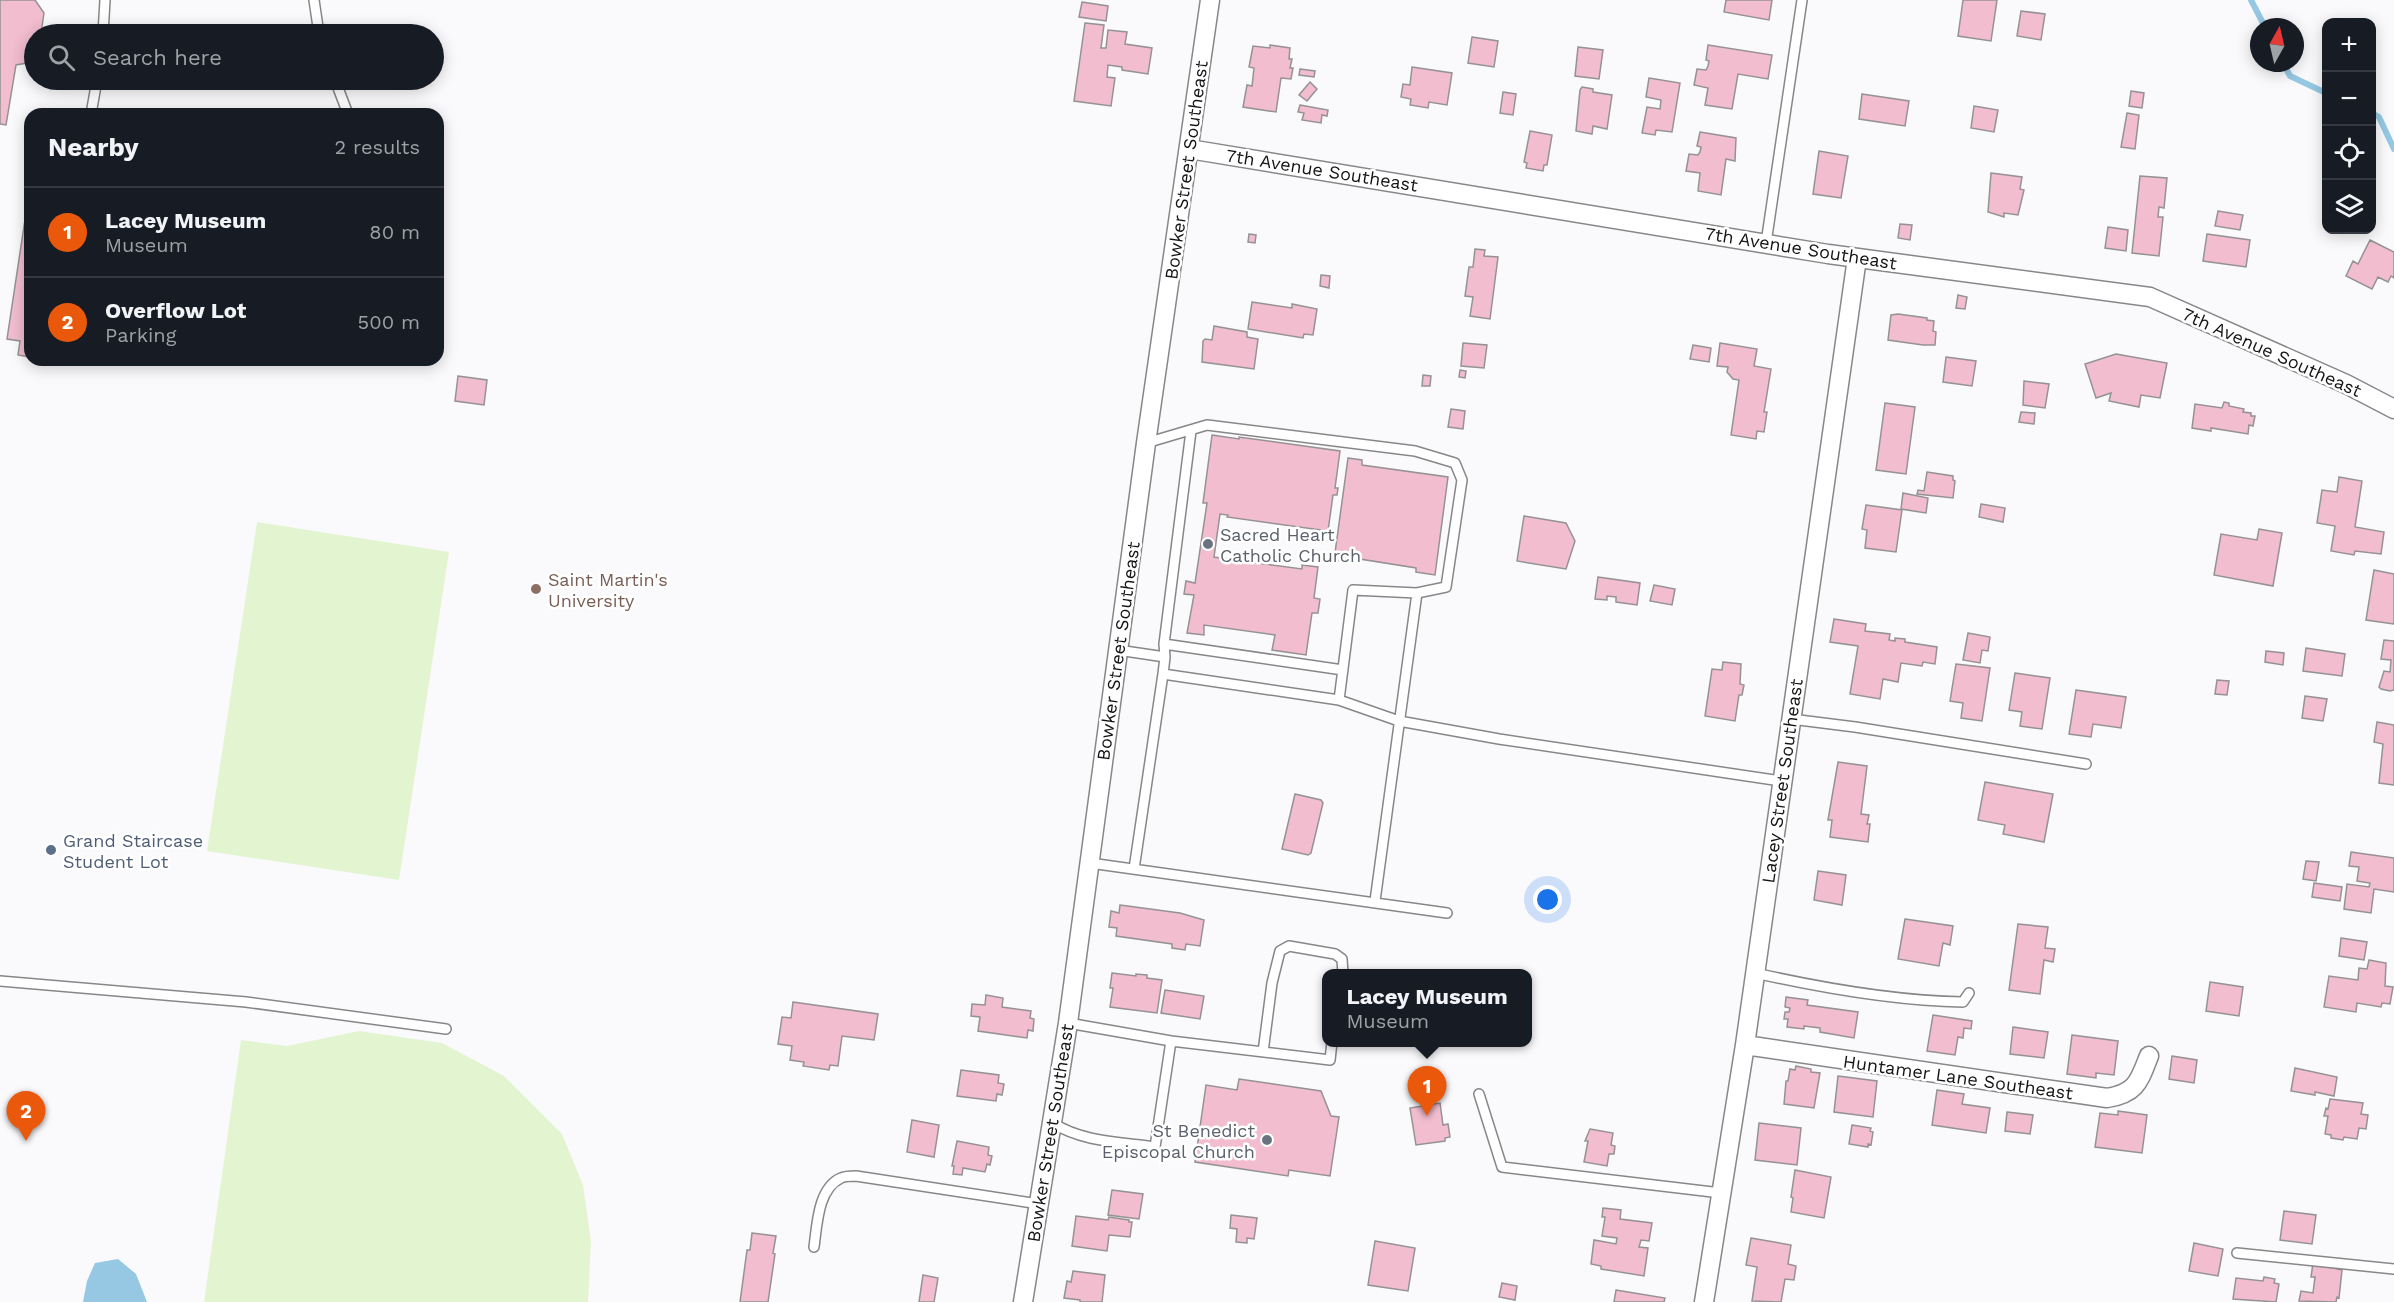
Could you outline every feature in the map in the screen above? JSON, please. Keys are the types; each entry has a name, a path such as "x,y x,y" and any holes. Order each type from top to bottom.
{"street":[{"name":"Bowker Street Southeast","path":"1023,1302 1068,1023 1146,443 1210,0"},
{"name":"7th Avenue Southeast","path":"1189,149 1857,258 2150,297 2346,384 2394,409"},
{"name":"Lacey Street Southeast","path":"1704,1302 1745,1045 1857,258"},
{"name":"Huntamer Lane Southeast","path":"1745,1045 2107,1098 2123,1095 2138,1084 2149,1056"}],"lane":[{"path":"104,24 105,0"},
{"path":"314,0 318,24"},
{"path":"1766,243 1802,0"},
{"path":"92,108 95,90"},
{"path":"339,90 346,108"},
{"path":"1146,443 1207,425 1415,451 1455,463 1462,480 1446,587 1417,593 1353,590 1339,700"},
{"path":"1134,869 1165,657 1164,644 1191,431"},
{"path":"1375,901 1417,593"},
{"path":"1164,644 1342,669"},
{"path":"1118,650 1165,657"},
{"path":"1162,674 1339,700 1399,721 1498,739 1781,781"},
{"path":"1791,720 1855,727 2086,764"},
{"path":"1090,863 1375,901 1447,913"},
{"path":"1263,1052 1272,983 1280,951 1289,946 1335,954 1342,959 1343,969"},
{"path":"1755,973 1801,983 1937,1002 1963,1002 1969,993"},
{"path":"0,981 246,1002 446,1029"},
{"path":"1068,1023 1171,1041 1330,1060 1331,1047"},
{"path":"1053,1123 1066,1131 1082,1136 1155,1147 1171,1041"},
{"path":"1479,1094 1502,1167 1721,1193"},
{"path":"814,1247 821,1206 828,1189 842,1178 856,1176 1039,1204"},
{"path":"2237,1253 2394,1269"}],"green space":[{"path":"257,522 449,552 399,880 207,851"},
{"path":"359,1031 442,1043 504,1076 562,1134 583,1185 591,1241 588,1302 204,1302 241,1040 287,1046"}],"water":[{"path":"118,1259 136,1274 147,1302 83,1302 87,1281 95,1263"}],"building":[{"path":"0,0 35,0 44,13 42,24 24,24 24,64 16,65 6,125 0,124"},
{"path":"1726,0 1772,0 1769,20 1724,12"},
{"path":"1963,0 1997,0 1991,41 1958,36"},
{"path":"1082,2 1108,6 1106,21 1079,17"},
{"path":"2021,11 2045,14 2041,40 2017,36"},
{"path":"1085,23 1104,25 1101,48 1106,48 1108,30 1127,32 1125,44 1152,48 1148,74 1122,70 1122,67 1108,65 1107,77 1115,78 1111,106 1074,101"},
{"path":"1472,37 1498,41 1494,67 1468,63"},
{"path":"1270,45 1290,48 1289,59 1292,59 1290,68 1293,68 1291,79 1281,78 1276,112 1243,107 1247,85 1252,86 1254,68 1249,67 1253,46 1270,48"},
{"path":"1708,45 1772,55 1768,79 1738,74 1732,109 1705,105 1708,88 1694,85 1697,69 1706,70 1708,66 1709,61 1706,60"},
{"path":"1578,47 1603,50 1599,79 1575,76"},
{"path":"1412,67 1452,73 1447,105 1429,102 1428,108 1410,105 1411,99 1401,97 1403,84 1410,85"},
{"path":"1300,69 1315,71 1314,77 1299,75"},
{"path":"1649,78 1680,83 1672,132 1656,130 1655,135 1642,133 1647,107 1660,109 1661,100 1646,97"},
{"path":"1310,82 1317,89 1307,101 1299,95"},
{"path":"1582,87 1593,89 1593,92 1612,95 1607,129 1593,126 1592,134 1576,131"},
{"path":"2131,91 2144,93 2142,108 2129,106"},
{"path":"1503,92 1516,94 1513,115 1500,113"},
{"path":"1862,94 1909,101 1905,126 1859,119"},
{"path":"1300,105 1328,110 1327,116 1322,115 1321,123 1302,120 1304,113 1298,112"},
{"path":"1974,106 1998,110 1994,132 1971,128"},
{"path":"2127,113 2139,115 2135,149 2121,147"},
{"path":"1530,131 1552,135 1547,165 1544,165 1543,171 1526,168 1527,163 1524,162"},
{"path":"1700,132 1736,138 1735,161 1726,159 1721,195 1698,191 1700,173 1686,171 1689,154 1698,155 1700,152 1701,147 1697,146"},
{"path":"1819,151 1848,156 1841,198 1813,194"},
{"path":"1991,173 2022,177 2020,189 2024,190 2018,215 2004,213 2004,217 1988,212"},
{"path":"2140,176 2167,178 2164,208 2159,207 2158,217 2163,217 2159,256 2132,253"},
{"path":"2218,211 2243,215 2240,230 2215,226"},
{"path":"1900,224 1912,225 1910,240 1898,238"},
{"path":"24,226 24,356 18,355 20,341 7,339"},
{"path":"2108,227 2128,230 2126,251 2105,248"},
{"path":"1249,234 1256,235 1255,243 1248,242"},
{"path":"2207,234 2250,240 2246,267 2203,261"},
{"path":"2370,240 2394,252 2394,278 2391,276 2388,282 2378,277 2372,289 2346,276 2353,261 2358,264"},
{"path":"1475,249 1485,250 1484,256 1498,257 1490,319 1470,316 1473,297 1465,296 1469,267 1473,267"},
{"path":"1321,275 1330,276 1329,288 1320,286"},
{"path":"1958,295 1967,297 1965,309 1956,308"},
{"path":"1252,302 1292,308 1292,304 1317,309 1313,335 1304,334 1303,338 1248,329"},
{"path":"1898,314 1934,321 1935,345 1888,340 1891,315"},
{"path":"1214,326 1247,332 1247,337 1258,339 1254,369 1202,362 1203,341 1212,340"},
{"path":"1463,343 1487,345 1484,368 1461,366"},
{"path":"1720,343 1757,349 1754,366 1771,369 1764,412 1767,412 1764,432 1757,431 1756,439 1731,435 1739,380 1733,379 1727,372 1728,367 1717,366"},
{"path":"1693,345 1711,348 1709,362 1690,359"},
{"path":"2116,354 2167,363 2160,398 2141,395 2139,407 2109,401 2111,393 2096,398 2085,364"},
{"path":"1946,357 1976,361 1972,386 1943,382"},
{"path":"1460,370 1466,371 1465,378 1459,377"},
{"path":"1423,375 1431,376 1430,386 1422,386"},
{"path":"458,376 487,380 484,405 455,401"},
{"path":"2024,381 2049,384 2045,408 2023,405"},
{"path":"2224,402 2229,403 2229,406 2244,409 2243,412 2255,416 2253,426 2249,425 2248,434 2211,428 2211,431 2192,428 2195,404 2222,408"},
{"path":"1885,403 1915,407 1906,474 1876,470"},
{"path":"1451,409 1465,411 1463,429 1448,427"},
{"path":"2021,412 2035,413 2034,424 2019,422"},
{"name":"Sacred Heart Catholic Church","path":"1212,435 1340,451 1335,488 1338,488 1337,495 1333,495 1328,531 1227,517 1228,515 1220,514 1214,557 1302,569 1302,565 1318,567 1314,598 1320,599 1318,613 1312,613 1306,655 1272,650 1275,635 1204,625 1204,635 1187,633 1194,595 1184,594 1186,581 1195,583 1207,503 1203,503"},
{"path":"1348,458 1362,460 1362,465 1448,477 1435,575 1416,572 1416,568 1353,558 1353,562 1334,560"},
{"path":"1927,472 1953,476 1955,481 1953,498 1917,494 1918,490 1924,491"},
{"path":"2339,477 2362,481 2355,527 2384,532 2381,554 2355,551 2354,555 2331,551 2335,526 2317,523 2322,490 2337,492"},
{"path":"1903,493 1928,498 1926,513 1901,509"},
{"path":"1981,504 2005,508 2003,522 1979,517"},
{"path":"1866,505 1902,510 1896,552 1865,548 1867,530 1862,529"},
{"path":"1524,516 1566,523 1575,541 1566,569 1517,561"},
{"path":"2259,529 2282,533 2273,586 2214,575 2221,534 2257,540"},
{"path":"2374,570 2394,574 2394,624 2366,620"},
{"path":"1598,577 1640,583 1637,605 1616,602 1616,597 1607,596 1607,600 1595,599"},
{"path":"1654,585 1675,589 1672,605 1650,601"},
{"path":"1834,619 1866,624 1865,631 1890,634 1889,640 1905,639 1905,642 1937,647 1935,664 1923,662 1922,666 1901,663 1898,682 1883,679 1880,699 1850,694 1858,646 1830,642"},
{"path":"1968,633 1990,637 1988,651 1982,650 1980,663 1963,660"},
{"path":"2384,640 2394,641 2394,690 2390,691 2379,687 2384,671 2390,672 2391,660 2381,659"},
{"path":"2306,648 2345,654 2342,676 2303,671"},
{"path":"2266,651 2284,653 2283,665 2265,662"},
{"path":"1723,662 1741,664 1740,684 1744,685 1742,695 1739,695 1735,721 1705,716 1712,669 1722,670"},
{"path":"1956,664 1990,668 1982,721 1961,718 1963,703 1950,701"},
{"path":"2015,673 2050,678 2042,729 2020,726 2022,712 2009,710"},
{"path":"2217,680 2229,681 2227,695 2215,694"},
{"path":"2076,690 2126,697 2121,728 2093,724 2091,737 2069,734"},
{"path":"2305,696 2327,699 2323,721 2302,718"},
{"path":"2377,722 2394,725 2394,785 2379,783 2383,744 2374,742"},
{"path":"1838,762 1867,766 1861,814 1869,815 1868,842 1830,837 1832,820 1828,820"},
{"path":"1985,782 2053,794 2044,842 2003,834 2005,825 1978,820"},
{"path":"1295,794 1321,800 1323,803 1311,853 1308,855 1282,849"},
{"path":"2351,852 2394,858 2394,892 2374,889 2371,913 2344,909 2347,884 2369,887 2370,883 2357,881 2359,867 2349,866"},
{"path":"2306,861 2319,862 2316,881 2303,879"},
{"path":"1818,871 1846,875 1842,905 1814,900"},
{"path":"2314,883 2342,887 2340,901 2312,897"},
{"path":"1120,905 1180,913 1204,920 1200,946 1186,944 1185,950 1172,948 1172,944 1116,936 1117,928 1109,927 1111,911 1119,913"},
{"path":"1905,919 1953,926 1950,945 1943,943 1939,966 1898,959"},
{"path":"2018,924 2048,927 2045,948 2055,949 2053,962 2044,960 2040,994 2009,990"},
{"path":"2341,938 2367,942 2364,960 2339,956"},
{"path":"2369,960 2386,963 2385,986 2393,987 2390,1004 2382,1003 2381,1007 2357,1003 2356,1012 2324,1007 2329,976 2358,980 2359,968 2367,969"},
{"path":"1112,973 1147,975 1147,978 1162,980 1157,1013 1110,1007 1113,988 1110,988"},
{"path":"2210,982 2243,987 2239,1016 2206,1011"},
{"path":"1165,990 1204,996 1200,1019 1161,1013"},
{"path":"986,995 1003,998 1002,1007 1031,1011 1030,1018 1034,1019 1033,1031 1028,1030 1027,1038 978,1031 980,1017 971,1016 972,1004 985,1005"},
{"path":"1786,997 1808,1000 1807,1005 1858,1012 1854,1038 1820,1032 1820,1028 1787,1027 1788,1019 1784,1019 1785,1012 1789,1012 1790,1008 1785,1007"},
{"path":"793,1002 878,1014 874,1040 842,1036 838,1066 830,1065 829,1070 803,1066 804,1062 790,1060 792,1046 778,1044 782,1017 791,1018"},
{"path":"1933,1015 1972,1021 1971,1029 1964,1028 1963,1038 1958,1037 1955,1055 1927,1051"},
{"path":"2013,1027 2048,1032 2044,1058 2010,1054"},
{"path":"2072,1035 2118,1041 2114,1075 2096,1073 2096,1078 2067,1074"},
{"path":"2172,1056 2197,1060 2194,1083 2169,1079"},
{"path":"1796,1066 1820,1073 1814,1108 1784,1104 1786,1081 1788,1081 1790,1069 1795,1070"},
{"path":"2295,1068 2337,1077 2334,1096 2291,1091"},
{"path":"961,1070 999,1075 998,1083 1004,1084 1002,1095 997,1094 996,1101 957,1096"},
{"path":"1838,1076 1877,1081 1873,1117 1834,1112"},
{"name":"St Benedict Episcopal Church","path":"1239,1079 1321,1091 1331,1116 1339,1117 1330,1176 1289,1170 1288,1176 1195,1162 1206,1085 1237,1090"},
{"path":"1937,1090 1964,1094 1962,1104 1990,1108 1986,1133 1932,1125"},
{"path":"2330,1099 2363,1103 2361,1114 2368,1115 2366,1129 2359,1128 2357,1139 2344,1137 2343,1140 2331,1138 2331,1135 2325,1134 2328,1116 2324,1116"},
{"path":"1440,1103 1443,1125 1448,1124 1450,1137 1445,1138 1445,1141 1416,1145 1410,1108"},
{"path":"2118,1111 2147,1115 2142,1153 2095,1147 2100,1113 2118,1115"},
{"path":"2007,1112 2033,1115 2030,1134 2005,1131"},
{"path":"912,1120 939,1125 934,1157 907,1152"},
{"path":"1759,1123 1801,1128 1797,1165 1755,1160"},
{"path":"1852,1125 1871,1128 1870,1131 1873,1132 1871,1145 1868,1144 1868,1147 1849,1144"},
{"path":"1590,1129 1613,1133 1611,1145 1615,1146 1614,1154 1609,1154 1607,1166 1584,1162 1588,1141 1585,1141"},
{"path":"957,1141 989,1147 988,1155 992,1156 985,1172 963,1168 962,1175 953,1174 954,1166 952,1166"},
{"path":"1795,1170 1831,1177 1824,1218 1791,1212"},
{"path":"1112,1190 1143,1194 1139,1219 1108,1215"},
{"path":"1603,1208 1621,1210 1620,1219 1652,1223 1649,1241 1641,1240 1639,1247 1648,1248 1644,1276 1601,1269 1601,1266 1591,1264 1594,1240 1616,1244 1617,1238 1602,1236 1605,1217 1602,1217"},
{"path":"2284,1211 2316,1215 2312,1244 2280,1240"},
{"path":"1231,1215 1257,1218 1254,1239 1247,1238 1247,1243 1236,1242 1237,1229 1230,1228"},
{"path":"1076,1216 1129,1220 1132,1222 1130,1237 1109,1235 1107,1251 1072,1246"},
{"path":"752,1233 776,1236 768,1302 740,1302 747,1250 750,1250"},
{"path":"1751,1238 1791,1245 1788,1264 1796,1266 1794,1280 1785,1279 1781,1302 1752,1301 1757,1267 1746,1265"},
{"path":"1375,1241 1415,1248 1408,1291 1368,1285"},
{"path":"2194,1243 2223,1249 2218,1276 2189,1271"},
{"path":"2313,1263 2342,1270 2339,1298 2337,1297 2336,1302 2299,1301 2301,1291 2313,1293 2315,1277 2311,1277"},
{"path":"1073,1271 1105,1275 1102,1302 1080,1302 1080,1300 1064,1298 1067,1281 1071,1282"},
{"path":"923,1275 938,1278 934,1302 919,1302"},
{"path":"2264,1277 2275,1279 2274,1283 2279,1284 2276,1302 2233,1299 2236,1278 2263,1281"},
{"path":"1502,1283 1517,1286 1515,1300 1499,1297"},
{"path":"1616,1290 1665,1298 1664,1302 1614,1302"}],"waterway":[{"path":"2251,0 2260,18"},
{"path":"2288,72 2290,76 2322,91"},
{"path":"2376,115 2379,117 2394,149"}],"place":[{"name":"Sacred Heart Catholic Church","path":"1208,544"},
{"name":"Saint Martin's University","path":"536,589"},
{"name":"Grand Staircase Student Lot","path":"51,850"},
{"name":"Lacey Museum","path":"1427,1116"},
{"name":"St Benedict Episcopal Church","path":"1267,1140"},
{"name":"Overflow Lot","path":"26,1141"}]}
